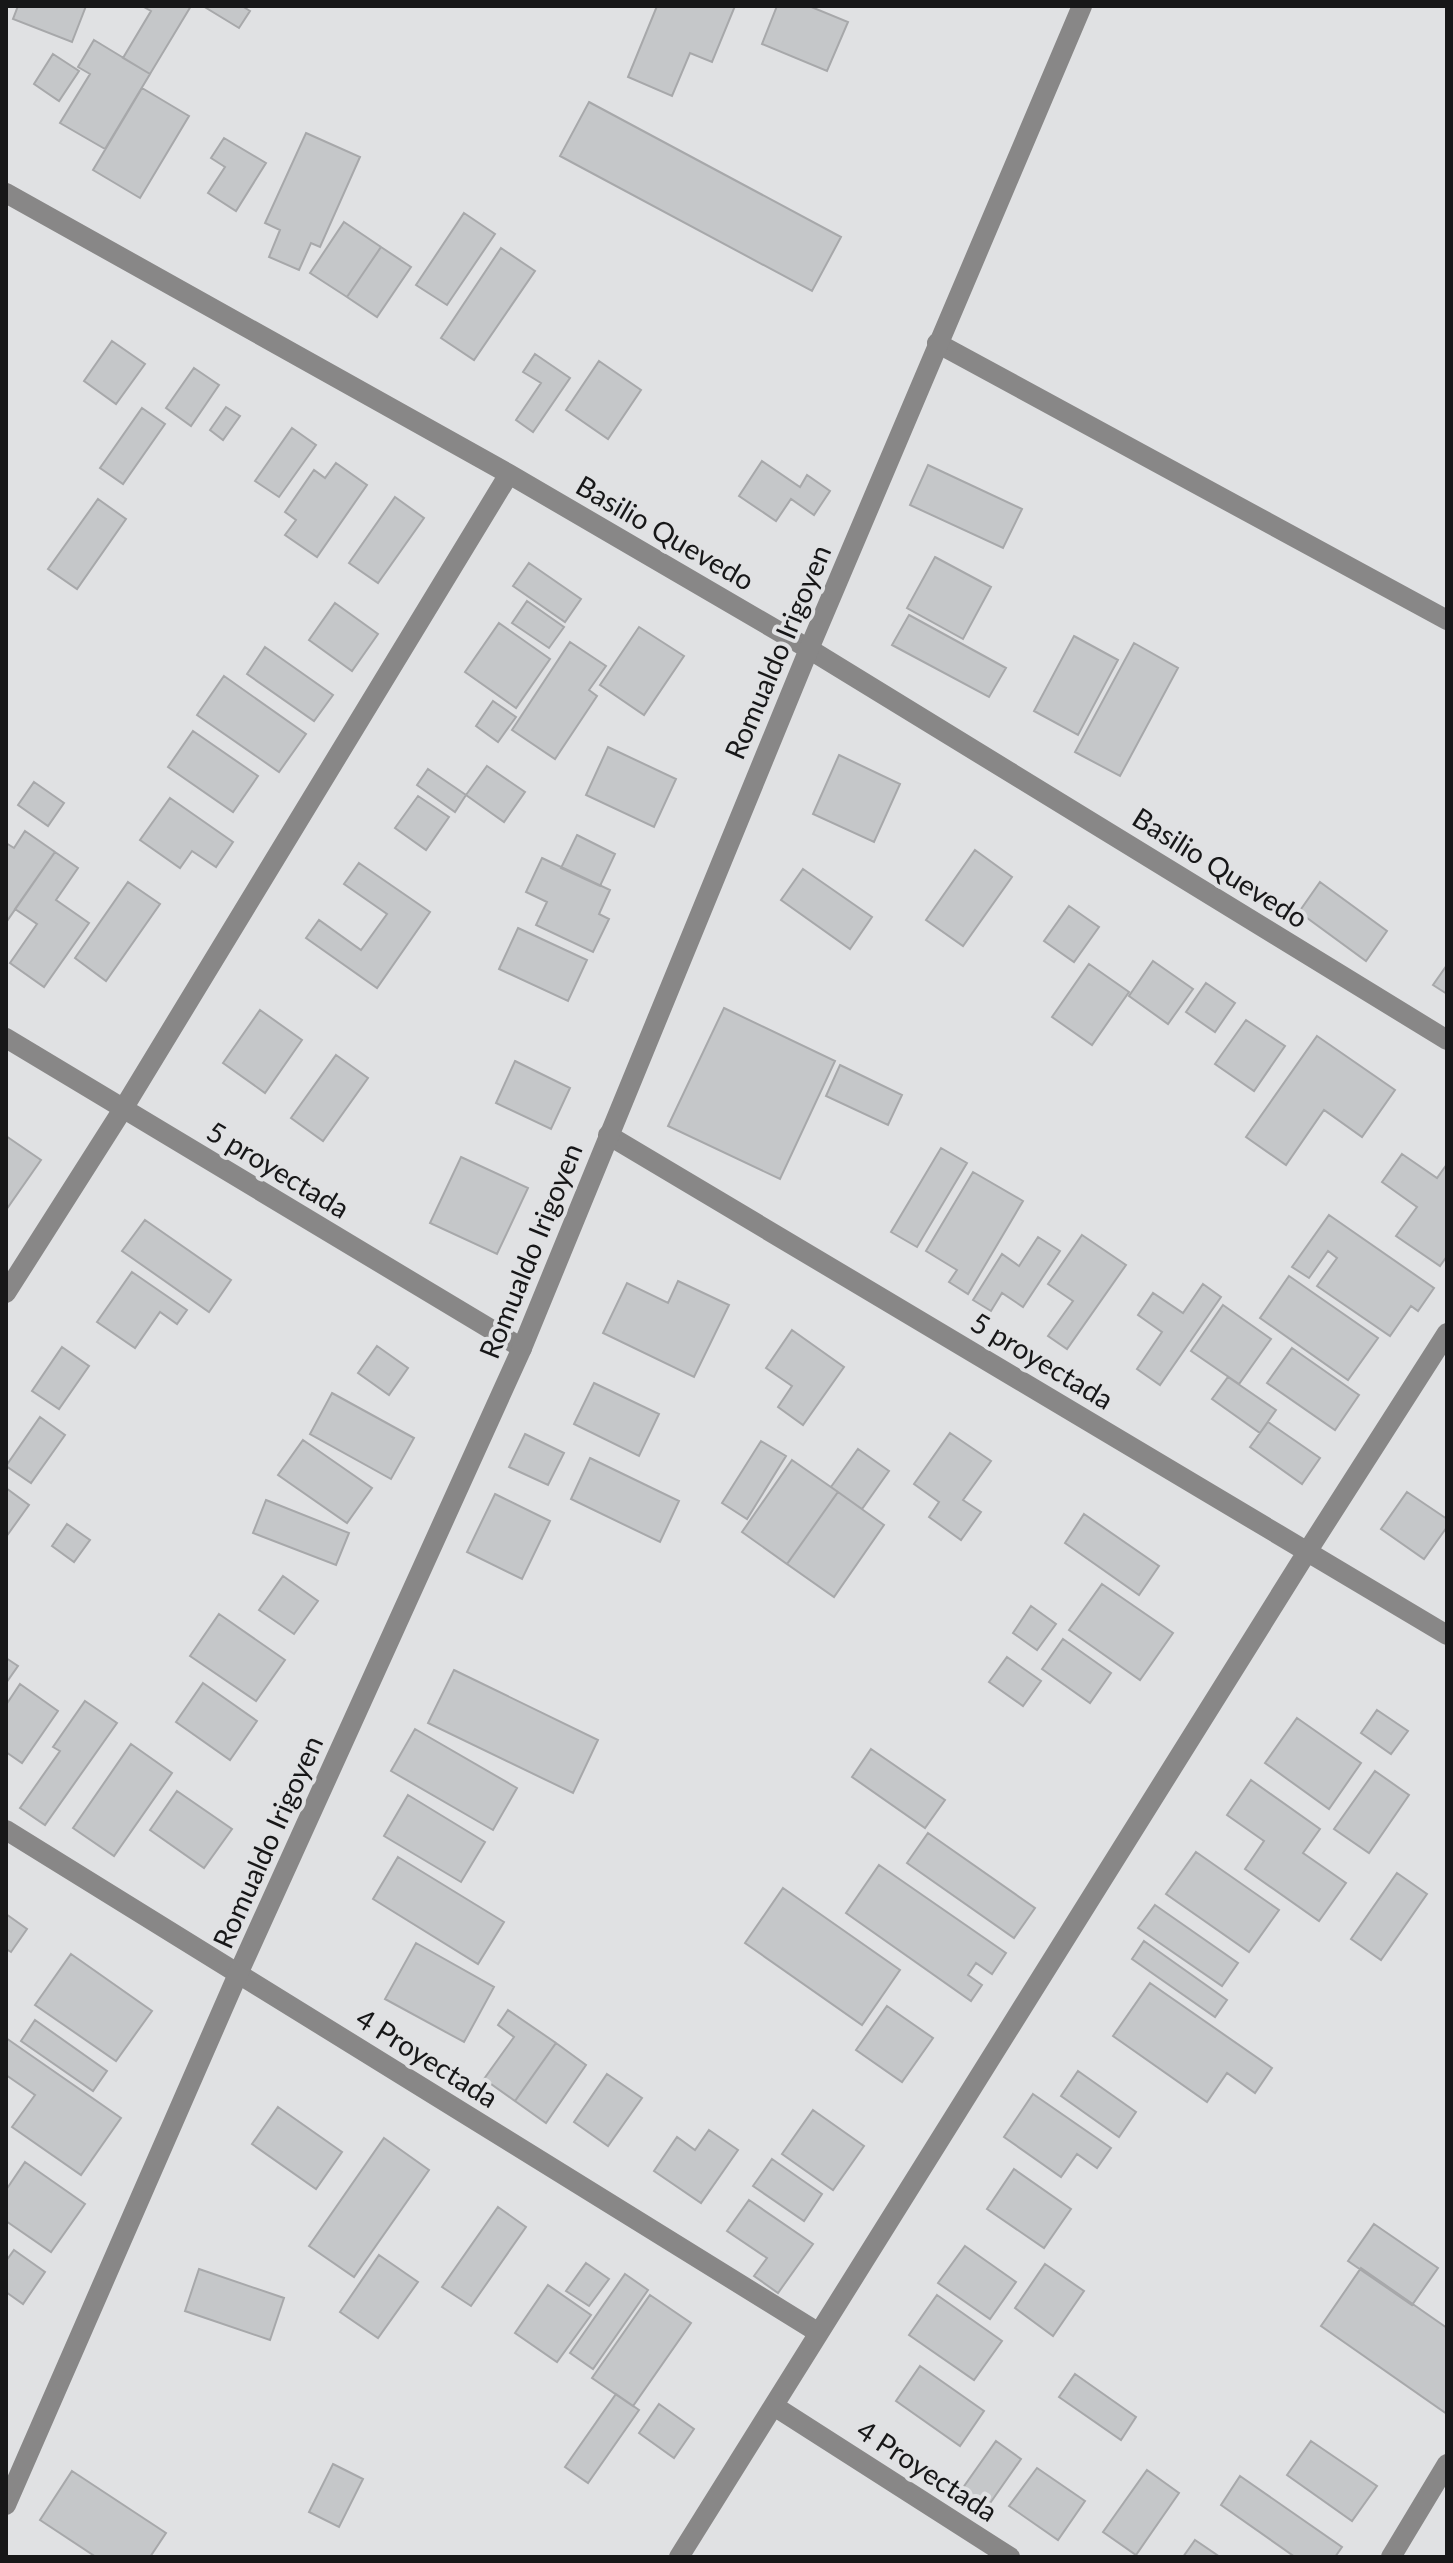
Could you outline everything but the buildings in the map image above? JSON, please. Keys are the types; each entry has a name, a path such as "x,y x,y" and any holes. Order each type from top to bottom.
{"street":[{"name":"Romualdo Irigoyen","path":"6,2505 238,1974 522,1348 809,649 1082,6"},
{"name":"Basilio Quevedo","path":"6,193 509,474 809,649 1447,1040"},
{"path":"937,343 1447,620"},
{"path":"6,1293 123,1109 509,474"},
{"name":"5 proyectada","path":"6,1038 522,1348"},
{"name":"5 proyectada","path":"608,1135 1447,1635"},
{"path":"679,2557 1447,1333"},
{"name":"4 Proyectada","path":"6,1830 819,2333"},
{"name":"4 Proyectada","path":"774,2406 1010,2557"},
{"path":"1391,2557 1447,2464"}]}
